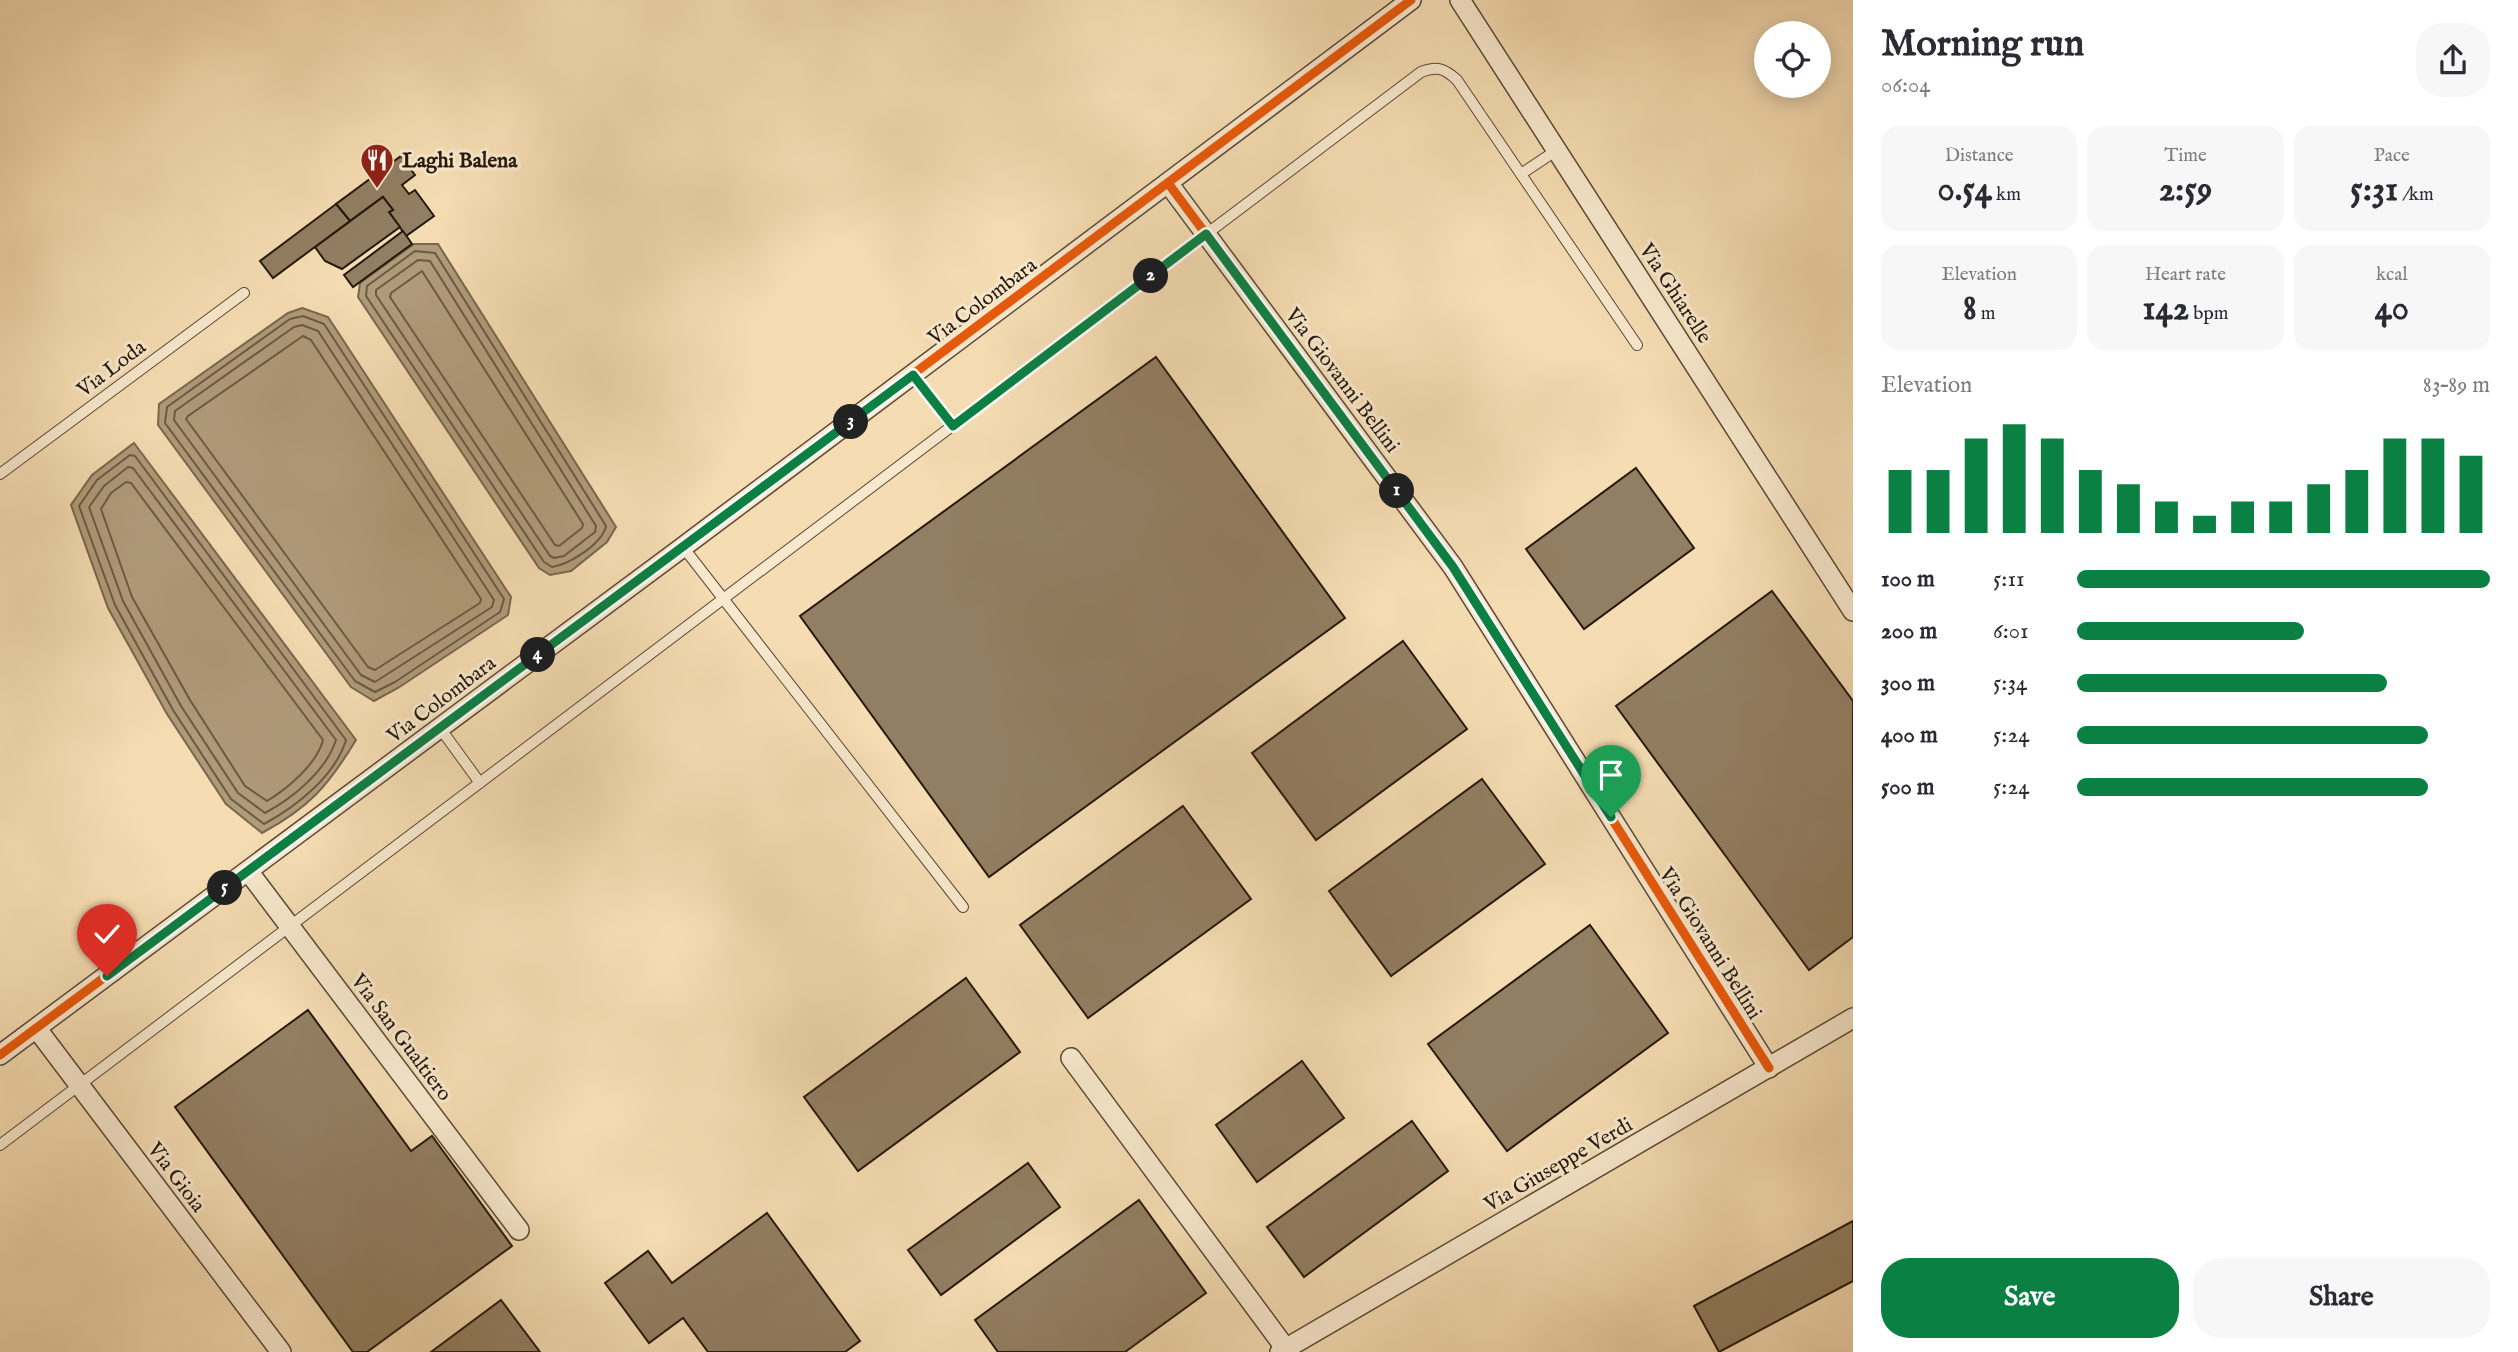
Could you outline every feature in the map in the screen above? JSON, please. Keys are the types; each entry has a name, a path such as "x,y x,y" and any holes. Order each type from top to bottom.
{"street":[{"name":"Via Colombara","path":"0,1055 683,547 1411,0"},
{"name":"Via Ghiarelle","path":"1460,0 1853,611"},
{"name":"Via Giovanni Bellini","path":"1168,183 1453,567 1769,1068"},
{"name":"Via San Gualtiero","path":"248,871 519,1230"},
{"name":"Via Giuseppe Verdi","path":"1071,1058 1283,1350 1853,1018"},
{"name":"Via Gioia","path":"37,1029 281,1352"}],"lane":[{"path":"0,1145 1421,72 1434,67 1446,69 1457,79 1637,345"},
{"path":"1521,174 1557,150"},
{"name":"Via Loda","path":"0,474 244,293"},
{"path":"913,375 953,426"},
{"path":"683,547 963,907"},
{"path":"440,728 480,783"}],"water":[{"path":"414,244 438,244 616,527 607,542 571,571 550,575 539,568 358,297 360,283"},
{"path":"302,308 328,317 511,597 508,615 374,701 351,687 158,425 159,404 288,313"},
{"path":"134,443 356,740 327,783 316,794 293,814 262,833 226,804 167,714 108,608 71,505 92,475"}],"building":[{"path":"401,156 415,175 402,185 409,194 415,190 434,216 406,236 389,212 393,210 383,197 350,221 336,204"},
{"path":"383,197 393,210 389,212 400,227 342,269 325,261 315,247"},
{"path":"336,204 350,221 273,278 260,261"},
{"path":"403,231 412,244 353,287 344,275"},
{"path":"1156,357 1345,618 989,877 800,616"},
{"path":"1636,468 1694,548 1584,629 1526,549"},
{"path":"1772,591 1853,701 1853,937 1809,970 1616,706"},
{"path":"1403,641 1467,729 1316,840 1252,753"},
{"path":"1482,779 1545,864 1391,976 1329,891"},
{"path":"1183,806 1251,899 1088,1018 1020,925"},
{"path":"1590,925 1668,1033 1507,1151 1428,1044"},
{"path":"966,978 1020,1052 858,1171 804,1097"},
{"path":"308,1010 411,1151 432,1136 512,1246 367,1352 353,1352 175,1107"},
{"path":"1302,1061 1344,1118 1257,1182 1216,1125"},
{"path":"1412,1121 1448,1171 1304,1277 1267,1227"},
{"path":"1028,1163 1060,1207 941,1295 908,1250"},
{"path":"1139,1200 1206,1293 1125,1352 998,1352 975,1320"},
{"path":"767,1213 860,1341 845,1352 708,1352 683,1318 649,1343 605,1283 648,1251 672,1283"},
{"path":"1853,1221 1853,1281 1719,1352 1694,1306"},
{"path":"501,1300 540,1352 431,1352"}],"cycle path":[{"path":"0,1055 683,547 1411,0"},
{"path":"1168,183 1453,567 1769,1068"}],"place":[{"name":"Laghi Balena","path":"377,190"}],"route":[{"path":"107,976 913,375 953,426 1206,234 1453,567 1611,817"}]}
